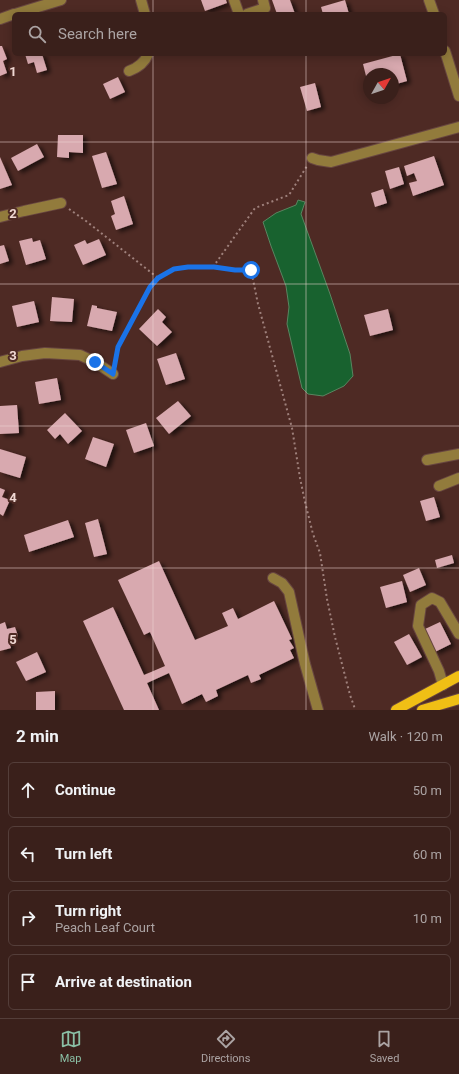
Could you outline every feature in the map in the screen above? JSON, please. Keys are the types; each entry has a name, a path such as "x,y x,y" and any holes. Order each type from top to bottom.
{"main road":[{"path":"396,710 459,676"},
{"path":"422,710 459,699"}],"street":[{"path":"21,12 61,0"},
{"path":"141,0 144,12"},
{"path":"234,0 237,12"},
{"path":"253,12 265,8 263,0"},
{"path":"429,0 433,12"},
{"path":"0,18 12,15"},
{"path":"129,71 135,69 148,56"},
{"path":"447,56 459,96"},
{"path":"312,158 331,162 459,127"},
{"path":"0,218 61,203"},
{"path":"0,362 22,356 46,353 80,355 95,362 113,374"},
{"path":"426,460 459,454"},
{"path":"438,486 459,478"},
{"path":"273,578 282,583 288,592 318,710"},
{"path":"443,685 439,671 418,626 421,605 432,598 440,602 459,634"}],"path":[{"path":"214,267 255,208 289,195 312,158"},
{"path":"61,203 158,278"},
{"path":"113,374 118,347 150,287 158,278 174,269 188,267 214,267 235,270 251,270 262,318 292,428 300,478 305,502 320,553 335,637 355,710"}],"shaded area":[{"path":"298,200 305,202 301,214 350,354 353,376 344,386 323,396 308,394 302,388 287,324 289,307 286,286 263,222 276,213 296,205"}],"building":[{"path":"201,0 226,0 227,3 205,11"},
{"path":"272,0 290,0 294,12 276,12"},
{"path":"345,0 348,12 322,12 321,7"},
{"path":"0,46 2,46 7,59 3,61 7,73 0,76"},
{"path":"26,56 43,56 47,70 37,73 34,62 28,64"},
{"path":"393,56 401,56 407,81 399,83 399,68 364,68 363,64"},
{"path":"118,77 125,92 110,99 103,84"},
{"path":"315,83 321,107 307,111 300,87"},
{"path":"58,135 83,135 83,153 69,152 69,158 57,157"},
{"path":"37,144 44,157 18,171 11,158"},
{"path":"106,152 117,184 102,188 92,156"},
{"path":"434,156 444,185 413,196 409,183 417,181 414,173 407,176 404,166"},
{"path":"0,157 12,185 0,189"},
{"path":"399,167 404,184 390,189 385,171"},
{"path":"383,189 387,203 375,207 371,193"},
{"path":"124,196 133,224 116,230 111,216 115,214 111,201"},
{"path":"32,238 33,242 40,240 46,259 26,265 19,241"},
{"path":"99,239 106,255 83,265 74,245 85,240 87,244"},
{"path":"4,245 9,261 0,264 0,246"},
{"path":"52,297 74,299 72,322 50,321"},
{"path":"34,301 39,322 17,327 12,306"},
{"path":"92,305 97,306 97,308 117,312 112,331 87,326"},
{"path":"158,309 166,317 162,322 172,332 157,346 139,329"},
{"path":"388,309 393,330 370,336 364,315"},
{"path":"176,353 185,379 166,385 157,359"},
{"path":"57,378 61,400 39,404 35,382"},
{"path":"178,401 191,416 169,434 156,418"},
{"path":"17,405 19,433 0,434 0,406"},
{"path":"65,413 82,431 68,444 60,434 55,439 47,430"},
{"path":"146,423 154,446 134,453 126,430"},
{"path":"93,437 114,444 106,467 85,459"},
{"path":"0,449 26,457 20,478 0,472"},
{"path":"0,488 5,490 2,497 10,500 3,516 0,514"},
{"path":"434,497 440,517 426,521 420,501"},
{"path":"98,519 107,554 94,557 85,523"},
{"path":"68,520 74,537 29,552 24,535"},
{"path":"452,555 454,563 437,568 435,560"},
{"path":"159,561 195,640 228,626 222,613 233,608 238,619 274,601 292,639 289,640 294,648 290,650 294,658 259,675 261,679 251,683 248,675 216,690 218,696 206,702 202,694 182,704 169,673 147,683 159,710 124,710 83,621 113,607 144,675 165,666 150,632 144,635 118,580"},
{"path":"419,568 426,585 410,592 403,575"},
{"path":"402,581 407,602 386,608 380,587"},
{"path":"5,622 7,629 15,627 18,636 8,639 11,648 0,651 0,624"},
{"path":"440,622 451,644 435,652 425,629"},
{"path":"409,634 422,657 407,665 394,642"},
{"path":"37,652 46,672 26,681 16,662"},
{"path":"55,691 55,710 36,710 36,692"}],"route":[{"path":"95,362 113,374 118,347 150,287 164,274 174,269 188,267 214,267 235,270 251,270"}]}
